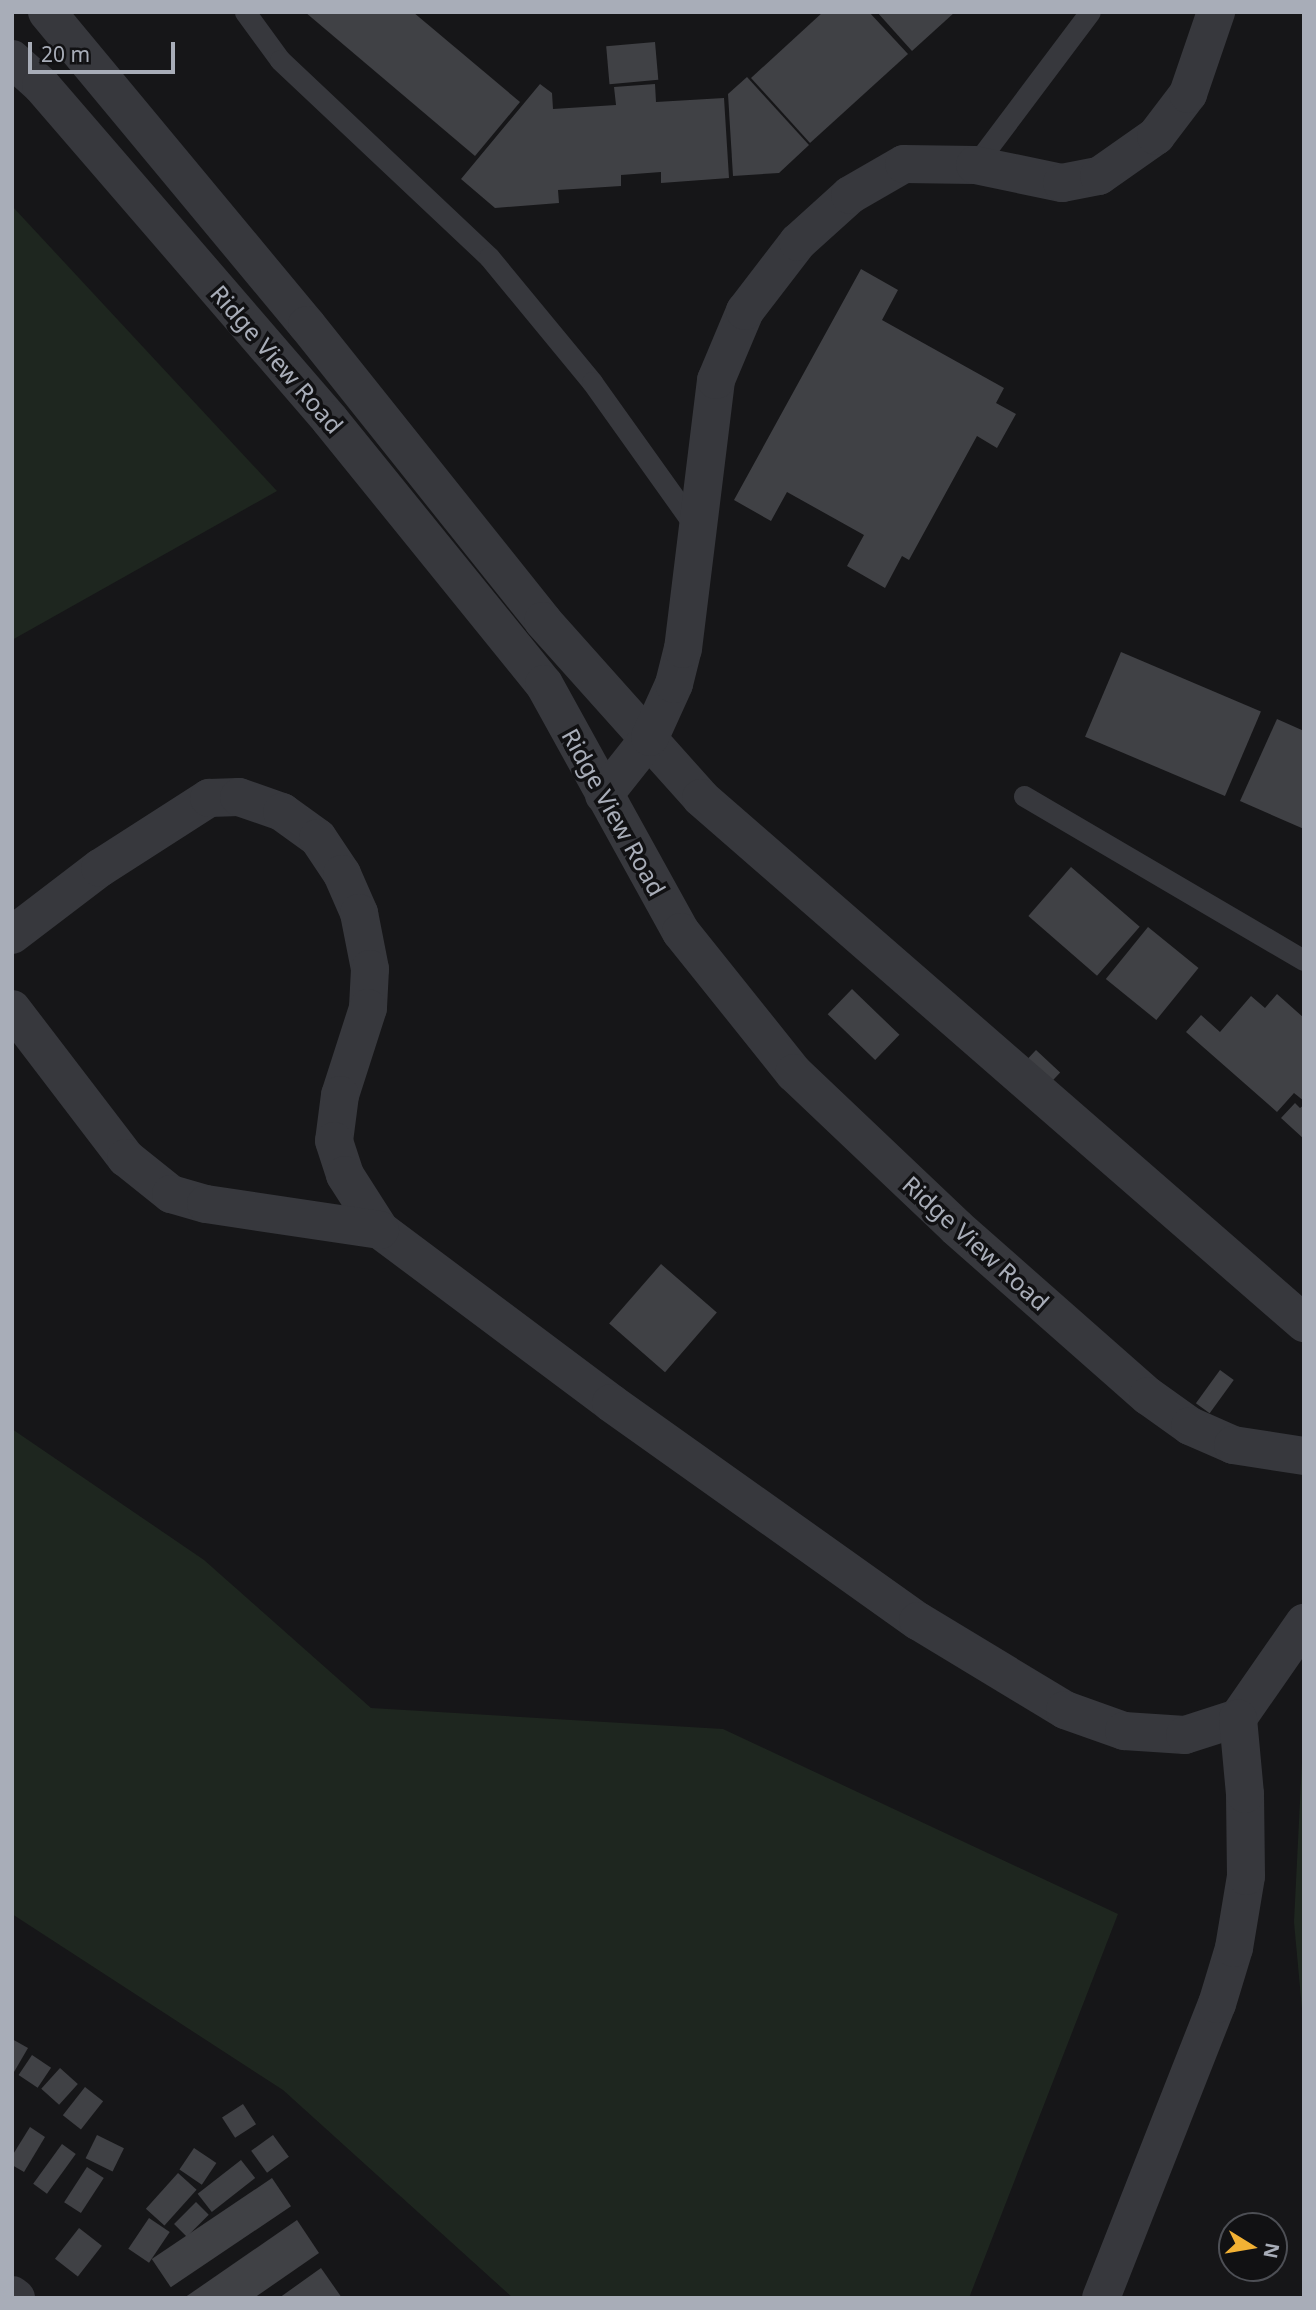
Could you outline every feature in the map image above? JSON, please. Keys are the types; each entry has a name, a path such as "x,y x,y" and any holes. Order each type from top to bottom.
{"street":[{"name":"Ridge View Road","path":"47,12 307,325 543,621 650,737 701,798 1304,1323"},
{"path":"604,795 650,737 674,684 683,649 716,380 745,311 798,242 850,195 904,164 975,165 1062,183 1099,176 1156,136 1188,94 1216,12"},
{"name":"Ridge View Road","path":"12,59 41,85 465,582 544,684 681,932 794,1073 956,1227 1148,1396 1191,1426 1233,1445 1304,1456"},
{"path":"12,935 100,868 209,797 239,797 282,812 318,838 342,874 359,913 370,969 368,1007 340,1095 334,1141 345,1175 380,1230 611,1403 918,1621 1065,1710 1125,1731 1185,1734 1238,1718 1304,1623"},
{"path":"12,1009 126,1158 171,1194 206,1204 380,1230"},
{"path":"1101,2298 1217,2004 1234,1948 1246,1876 1245,1794 1238,1718"}],"lane":[{"path":"245,12 280,60 489,257 592,382 697,530"},
{"path":"975,165 1090,12"},
{"path":"1024,796 1304,960"}],"shaded area":[{"path":"12,206 277,491 12,640"},
{"path":"12,1429 204,1560 371,1708 723,1729 1118,1914 969,2298 513,2298 283,2090 12,1914"},
{"path":"1304,1721 1304,2031 1294,1922"}],"building":[{"path":"305,12 413,12 520,102 475,156"},
{"path":"823,12 869,12 908,54 810,143 751,78"},
{"path":"877,12 955,12 912,51"},
{"path":"655,42 658,80 609,84 606,46"},
{"path":"747,77 809,145 779,173 733,176 728,94"},
{"path":"540,84 552,93 553,109 616,105 614,87 655,84 656,102 724,98 729,178 661,183 661,172 621,175 621,186 558,190 559,203 495,208 461,179"},
{"path":"861,269 898,290 882,320 1004,388 996,403 1016,414 997,448 977,436 909,560 902,556 885,588 847,566 864,535 787,492 771,521 734,500"},
{"path":"1121,652 1261,711 1225,796 1085,737"},
{"path":"1277,719 1304,731 1304,829 1240,801"},
{"path":"1071,867 1140,927 1097,976 1028,916"},
{"path":"1148,927 1199,968 1156,1020 1106,979"},
{"path":"852,989 899,1035 875,1060 828,1014"},
{"path":"1277,994 1304,1018 1304,1101 1294,1093 1277,1112 1186,1032 1201,1015 1220,1032 1251,996 1265,1008"},
{"path":"1036,1050 1060,1073 1044,1089 1020,1067"},
{"path":"1295,1103 1300,1108 1304,1105 1304,1139 1281,1118"},
{"path":"661,1264 717,1313 665,1372 609,1324"},
{"path":"1220,1370 1234,1380 1210,1413 1196,1403"},
{"path":"12,2039 28,2048 14,2072 12,2071"},
{"path":"32,2055 51,2068 38,2088 19,2075"},
{"path":"60,2068 78,2084 59,2105 41,2089"},
{"path":"85,2087 103,2101 81,2130 63,2115"},
{"path":"243,2104 256,2124 235,2138 222,2118"},
{"path":"30,2127 45,2137 24,2172 12,2165 12,2156"},
{"path":"97,2135 124,2148 113,2172 86,2158"},
{"path":"273,2135 289,2157 267,2173 251,2151"},
{"path":"62,2144 76,2154 47,2194 33,2184"},
{"path":"194,2148 216,2163 202,2185 179,2170"},
{"path":"241,2160 255,2178 212,2212 198,2194"},
{"path":"87,2167 104,2178 81,2213 64,2202"},
{"path":"178,2173 197,2190 164,2225 146,2209"},
{"path":"272,2178 291,2206 171,2287 152,2259"},
{"path":"196,2202 209,2215 187,2237 174,2224"},
{"path":"149,2218 170,2232 149,2263 128,2249"},
{"path":"297,2220 319,2253 254,2298 184,2298"},
{"path":"79,2228 102,2246 78,2277 55,2259"},
{"path":"321,2268 342,2298 279,2298"}]}
